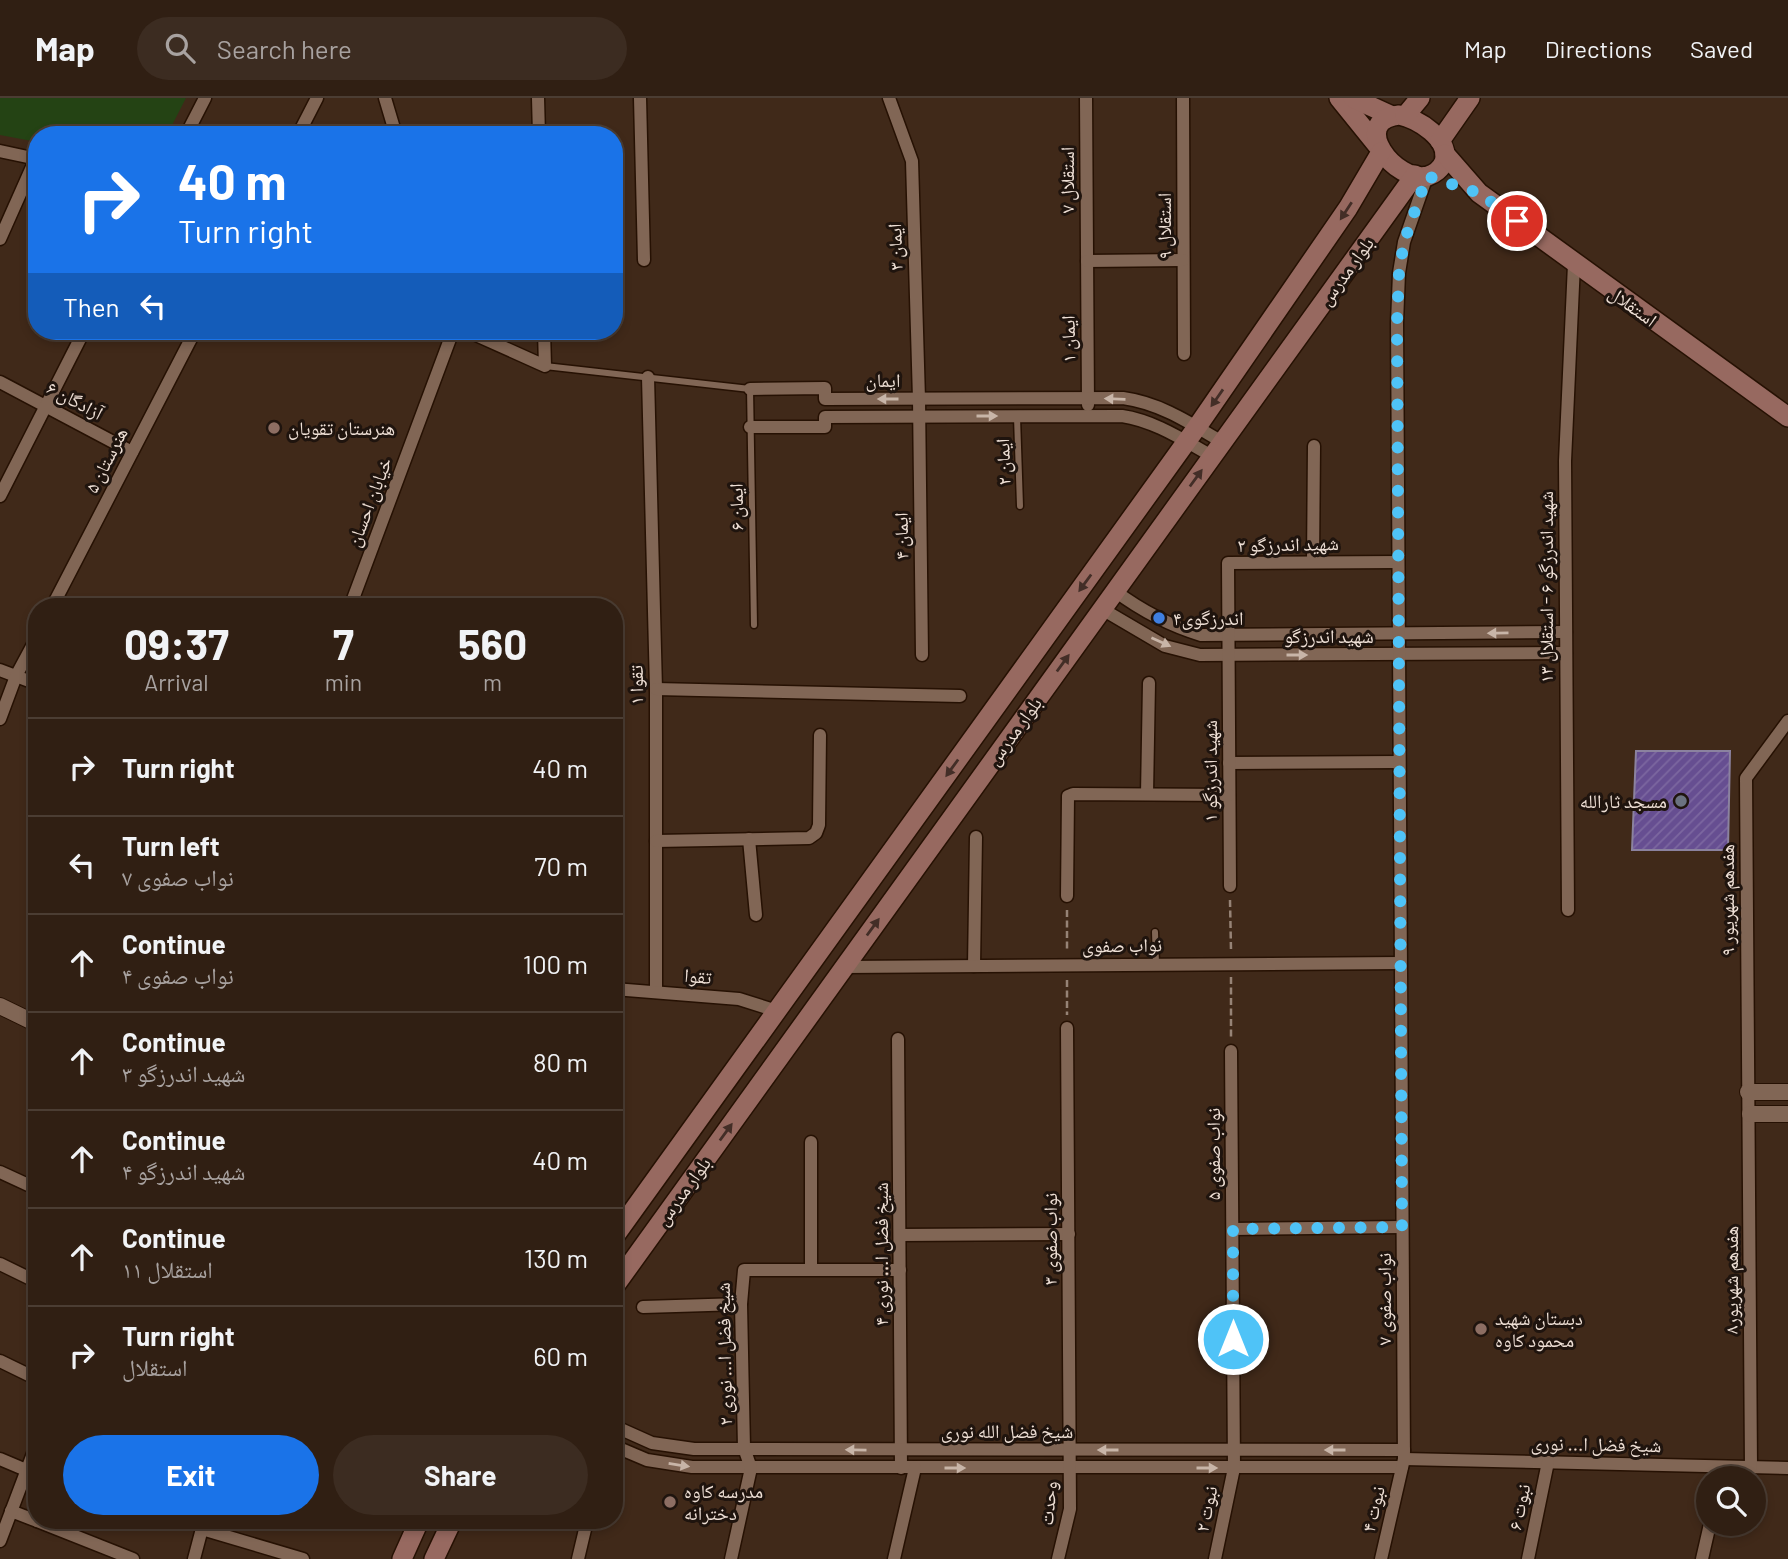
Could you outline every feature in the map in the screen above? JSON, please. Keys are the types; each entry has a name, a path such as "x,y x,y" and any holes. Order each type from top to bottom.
{"main road":[{"path":"1339,98 1379,149 1396,165 1424,176 1441,168 1442,147 1469,98"},
{"path":"1353,98 1424,126 1442,147"},
{"path":"1379,149 1376,138 1380,125 1398,116 1420,98"},
{"name":"استقلال","path":"1442,147 1479,193 1788,417"},
{"name":"بلوار مدرس","path":"623,1225 1192,435 1348,208 1379,149"},
{"name":"بلوار مدرس","path":"623,1275 1217,449 1424,176"},
{"name":"استقلال","path":"1424,176 1479,193"},
{"path":"402,1559 415,1529"},
{"path":"434,1559 448,1529"}],"street":[{"path":"191,126 205,98"},
{"path":"303,126 317,98"},
{"path":"385,98 393,126"},
{"path":"538,98 539,126"},
{"path":"640,98 644,260"},
{"name":"ایمان ۳","path":"889,98 912,161 919,416"},
{"name":"استقلال ۷","path":"1086,98 1087,261"},
{"name":"استقلال ۹","path":"1183,98 1184,354"},
{"path":"0,151 28,156"},
{"path":"0,239 28,176"},
{"name":"نواب صفوی ۷","path":"1403,1459 1397,323 1399,272 1404,242 1424,176"},
{"path":"1087,261 1183,260"},
{"name":"ایمان ۱","path":"1087,261 1088,416"},
{"name":"شهید اندرزگو ۶ - استقلال ۱۳","path":"1569,910 1565,461 1574,264"},
{"path":"0,495 79,340"},
{"name":"هنرستان ۵","path":"57,598 190,340"},
{"name":"خیابان احسان","path":"352,598 450,340"},
{"path":"487,340 545,366 544,340"},
{"name":"تقوا ۱","path":"648,377 656,689 656,992"},
{"name":"آزادگان ۶","path":"0,382 132,452"},
{"name":"ایمان","path":"750,389 825,388 825,399 1123,398 1144,401 1165,409 1192,435"},
{"name":"ایمان ۴","path":"919,416 922,655"},
{"name":"ایمان","path":"750,427 825,427 825,417 1088,416 1140,419 1192,435 1217,449"},
{"path":"1313,562 1314,446"},
{"name":"شهید اندرزگو ۲","path":"1229,656 1228,563 1398,562"},
{"path":"1115,591 1141,610 1170,625 1201,635 1566,632"},
{"name":"شهید اندرزگو","path":"1102,609 1165,646 1200,655 1566,653"},
{"path":"0,719 16,676 28,654"},
{"name":"شهید اندرزگو ۱","path":"1229,656 1230,886"},
{"path":"0,670 28,681"},
{"path":"1147,794 1149,683"},
{"path":"656,689 960,696"},
{"name":"هفدهم شهریور ۹","path":"1748,1092 1746,778 1788,721"},
{"path":"656,841 808,838 816,833 819,825 820,735"},
{"path":"1229,763 1399,762"},
{"path":"1067,896 1068,796 1229,795"},
{"path":"974,966 976,837"},
{"path":"749,839 756,915"},
{"name":"نواب صفوی","path":"845,967 1400,963"},
{"name":"تقوا","path":"623,990 739,999 777,1011"},
{"path":"0,1006 28,1020"},
{"name":"نواب صفوی ۳","path":"1068,1028 1070,1450"},
{"name":"شیخ فضل ا... نوری ۴","path":"894,1559 908,1468 901,1450 898,1039"},
{"name":"نواب صفوی ۵","path":"1231,1051 1234,1468"},
{"path":"1748,1092 1788,1092"},
{"name":"هفدهم شهریور۸","path":"1748,1092 1751,1466"},
{"path":"1750,1114 1788,1114"},
{"path":"811,1142 811,1269"},
{"path":"0,1171 28,1185"},
{"path":"1233,1229 1402,1227"},
{"path":"900,1235 1069,1234"},
{"path":"0,1264 28,1278"},
{"name":"شیخ فضل ا... نوری ۲","path":"751,1468 744,1448 741,1304 744,1270 900,1270"},
{"path":"643,1307 741,1304"},
{"path":"0,1361 28,1375"},
{"name":"شیخ فضل الله نوری","path":"623,1430 652,1443 694,1449 1234,1450 1403,1459"},
{"name":"شیخ فضل الله نوری","path":"623,1450 647,1460 692,1467 751,1468 1234,1468 1403,1459"},
{"name":"وحدت","path":"1058,1559 1070,1509 1070,1450"},
{"path":"0,1459 26,1470"},
{"name":"شیخ فضل ا... نوری","path":"1403,1459 1548,1462 1696,1471"},
{"name":"نبوت ۴","path":"1381,1559 1403,1459"},
{"name":"نبوت ۶","path":"1528,1559 1548,1462"},
{"path":"0,1541 28,1465"},
{"name":"شیخ فضل ا... نوری","path":"1766,1467 1788,1468"},
{"path":"731,1559 751,1468"},
{"name":"نبوت ۲","path":"1215,1559 1234,1468"},
{"path":"11,1511 28,1518"},
{"path":"57,1529 133,1559"},
{"path":"194,1559 202,1529"},
{"path":"215,1529 303,1559"},
{"path":"578,1559 585,1529"},
{"path":"1702,1559 1707,1536"}],"lane":[{"name":"ایمان","path":"545,366 750,389"},
{"name":"ایمان ۶","path":"750,389 754,625"},
{"path":"825,399 825,417"},
{"name":"ایمان ۲","path":"1017,416 1020,506"},
{"path":"1155,932 1156,964"}],"green space":[{"path":"0,98 186,98 172,126 28,126 28,140 0,135"}],"building":[{"name":"مسجد ثارالله","path":"1636,751 1730,751 1728,850 1632,850"}],"place":[{"name":"هنرستان تقویان","path":"274,428"},
{"name":"اندرزگوی۴","path":"1159,618"},
{"name":"مسجد ثارالله","path":"1681,801"},
{"name":"دبستان شهید محمود کاوه","path":"1481,1329"},
{"name":"مدرسه کاوه دخترانه","path":"670,1502"}],"route":[{"path":"1233,1339 1233,1229 1402,1227 1397,323 1399,272 1410,221 1427,176 1479,193 1517,221"}]}
